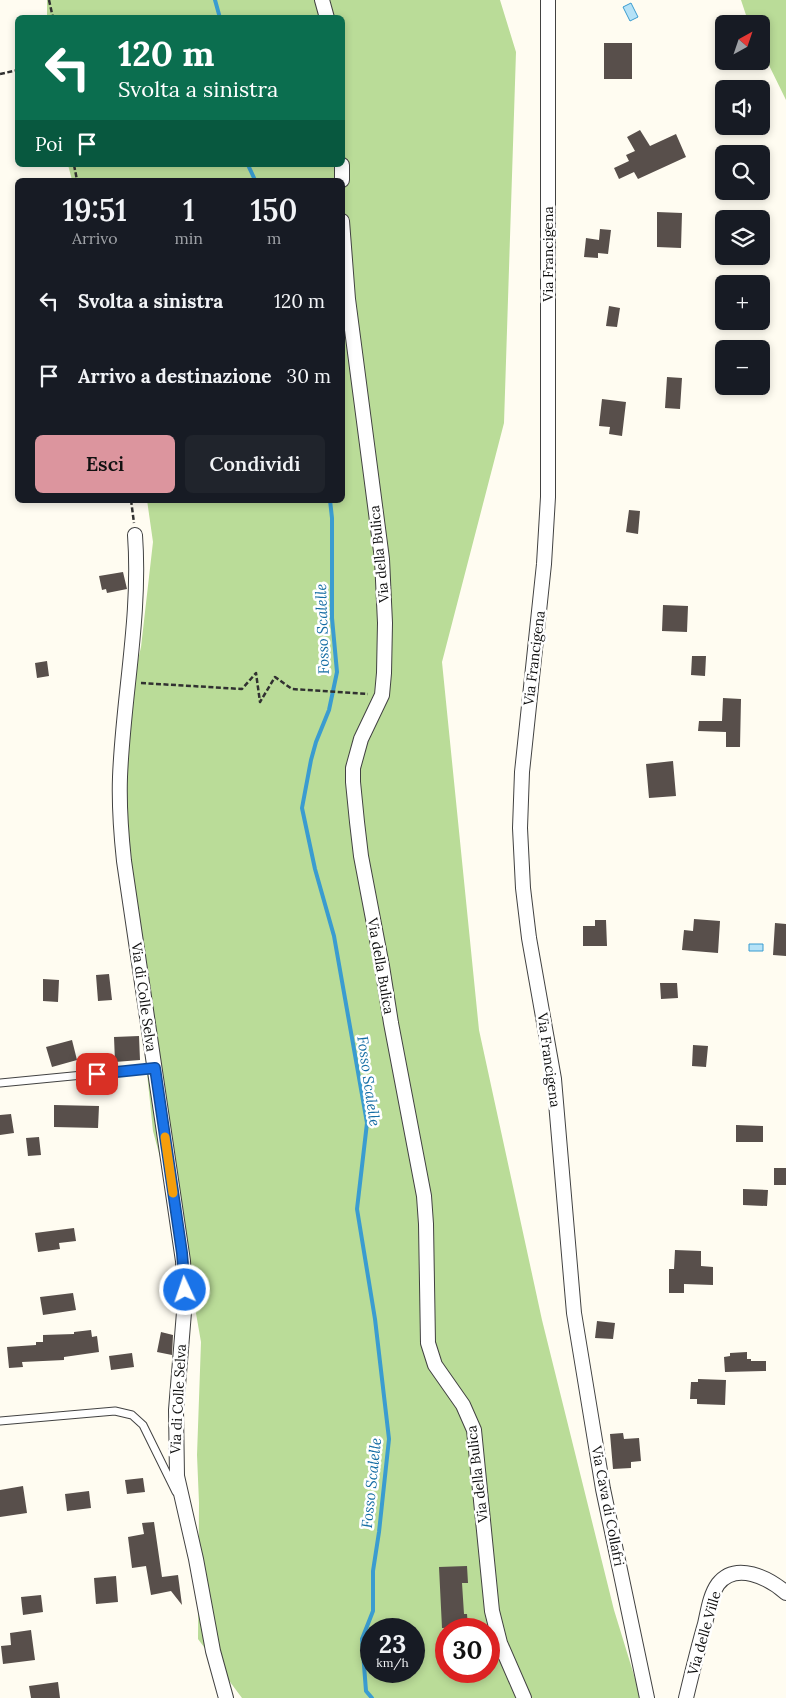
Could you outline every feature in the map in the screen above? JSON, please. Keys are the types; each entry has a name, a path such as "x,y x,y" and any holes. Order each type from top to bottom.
{"street":[{"path":"322,0 326,15"},
{"name":"Via Francigena","path":"548,0 548,513 524,747 520,828 529,938 554,1079 574,1313"},
{"name":"Via della Bulica","path":"345,260 348,299 382,559 385,658 382,695 357,749 353,768 362,863 382,966 394,1045 424,1196 428,1342 435,1365 463,1405 474,1430 492,1611 500,1643 524,1698"},
{"name":"Via di Colle Selva","path":"135,535 136,590 120,767 121,823 124,861 184,1271 185,1300 178,1375 175,1445 177,1476 182,1506 196,1559 213,1651 226,1698"},
{"name":"Via Cava di Collafri","path":"574,1313 604,1489 647,1698"},
{"name":"Via delle Ville","path":"686,1698 711,1598 720,1582 735,1574 751,1574 768,1580 786,1593"}],"lane":[{"path":"0,1083 155,1068"},
{"path":"0,1422 115,1411 128,1414 143,1426 182,1506"}],"path":[{"path":"49,0 52,15"},
{"path":"0,74 15,71"},
{"path":"131,503 135,535"},
{"path":"128,682 242,689 256,673 260,702 275,677 292,689 382,695"}],"green space":[{"path":"47,0 500,0 516,52 504,423 442,662 479,1030 542,1320 614,1610 641,1698 242,1698 198,1639 199,1503 197,1455 201,1342 185,1250 153,1131 137,976 122,729 141,647 153,542 147,503 345,503 345,178 71,178 69,167 345,167 345,15 47,15"},
{"path":"741,0 786,0 786,100 770,67 770,15 746,15"}],"water":[{"path":"631,3 638,17 630,21 623,7"},
{"path":"749,944 763,944 763,951 749,951"}],"building":[{"path":"604,43 632,43 632,79 604,79"},
{"path":"640,130 650,146 676,134 686,157 638,179 634,172 619,179 614,168 629,161 626,155 635,151 627,137"},
{"path":"657,212 682,213 681,248 657,247"},
{"path":"600,229 611,230 608,254 598,253 598,258 584,257 586,238 599,240"},
{"path":"609,306 620,308 617,327 606,326"},
{"path":"667,377 682,378 680,409 665,408"},
{"path":"602,399 626,402 622,436 609,434 610,427 599,426"},
{"path":"629,510 640,511 638,534 626,532"},
{"path":"123,572 127,589 107,593 106,589 102,590 99,576"},
{"path":"663,605 688,606 687,632 662,631"},
{"path":"692,656 706,656 705,676 691,675"},
{"path":"47,661 49,676 37,678 35,663"},
{"path":"723,698 741,699 740,747 726,747 726,732 698,731 699,721 722,721"},
{"path":"673,761 676,796 649,798 646,764"},
{"path":"694,919 720,921 718,953 682,950 684,930 693,931"},
{"path":"595,920 606,920 607,946 583,946 583,926 595,926"},
{"path":"775,923 786,924 786,956 773,955"},
{"path":"109,974 112,1000 98,1001 96,975"},
{"path":"43,979 59,980 58,1002 43,1001"},
{"path":"660,983 677,983 678,998 661,999"},
{"path":"139,1036 140,1060 115,1062 114,1037"},
{"path":"72,1040 77,1060 52,1067 46,1047"},
{"path":"693,1045 708,1046 706,1067 692,1066"},
{"path":"54,1105 99,1106 98,1128 54,1127"},
{"path":"11,1114 14,1133 0,1135 0,1115"},
{"path":"736,1125 763,1126 763,1142 736,1142"},
{"path":"39,1137 41,1155 28,1156 26,1138"},
{"path":"774,1168 786,1168 786,1185 774,1185"},
{"path":"743,1189 768,1190 767,1206 743,1205"},
{"path":"74,1228 76,1241 59,1243 60,1249 38,1252 35,1233"},
{"path":"675,1250 701,1251 701,1266 713,1267 713,1285 684,1284 684,1293 669,1293 669,1269 674,1269"},
{"path":"73,1293 76,1310 43,1315 40,1297"},
{"path":"597,1321 615,1323 613,1339 595,1338"},
{"path":"91,1330 92,1337 97,1336 99,1352 64,1357 64,1360 22,1362 23,1367 9,1368 7,1347 36,1345 36,1342 43,1342 43,1335 74,1334 74,1332"},
{"path":"161,1332 173,1335 172,1355 157,1352"},
{"path":"747,1352 747,1359 751,1359 751,1361 766,1361 766,1371 725,1372 724,1357 730,1356 730,1353"},
{"path":"132,1353 134,1367 111,1370 109,1356"},
{"path":"698,1379 726,1380 725,1405 697,1404 697,1399 690,1399 691,1382 698,1382"},
{"path":"623,1433 624,1439 639,1438 641,1461 631,1462 631,1468 613,1469 610,1434"},
{"path":"143,1478 145,1492 127,1494 125,1480"},
{"path":"23,1486 27,1513 0,1517 0,1490"},
{"path":"89,1491 91,1508 67,1511 65,1494"},
{"path":"154,1522 162,1577 178,1575 182,1605 171,1591 151,1595 146,1566 132,1568 128,1537 144,1534 142,1523"},
{"path":"467,1566 468,1583 462,1583 464,1614 467,1614 467,1618 442,1618 439,1567"},
{"path":"116,1576 118,1602 96,1604 94,1578"},
{"path":"41,1595 43,1612 23,1615 21,1597"},
{"path":"31,1630 35,1660 3,1664 1,1646 11,1645 10,1633"},
{"path":"58,1682 60,1698 31,1698 29,1686"}],"waterway":[{"name":"Fosso Scalelle","path":"215,0 219,15"},
{"name":"Fosso Scalelle","path":"249,167 254,178"},
{"name":"Fosso Scalelle","path":"330,503 332,618 337,672 329,710 311,760 302,808 315,869 334,936 367,1123 357,1209 375,1319 389,1439 373,1571 373,1611 362,1639 366,1691 372,1698"}],"slow traffic":[{"path":"165,1137 173,1193"}],"route":[{"path":"97,1074 155,1068 182,1253 185,1290"}]}
